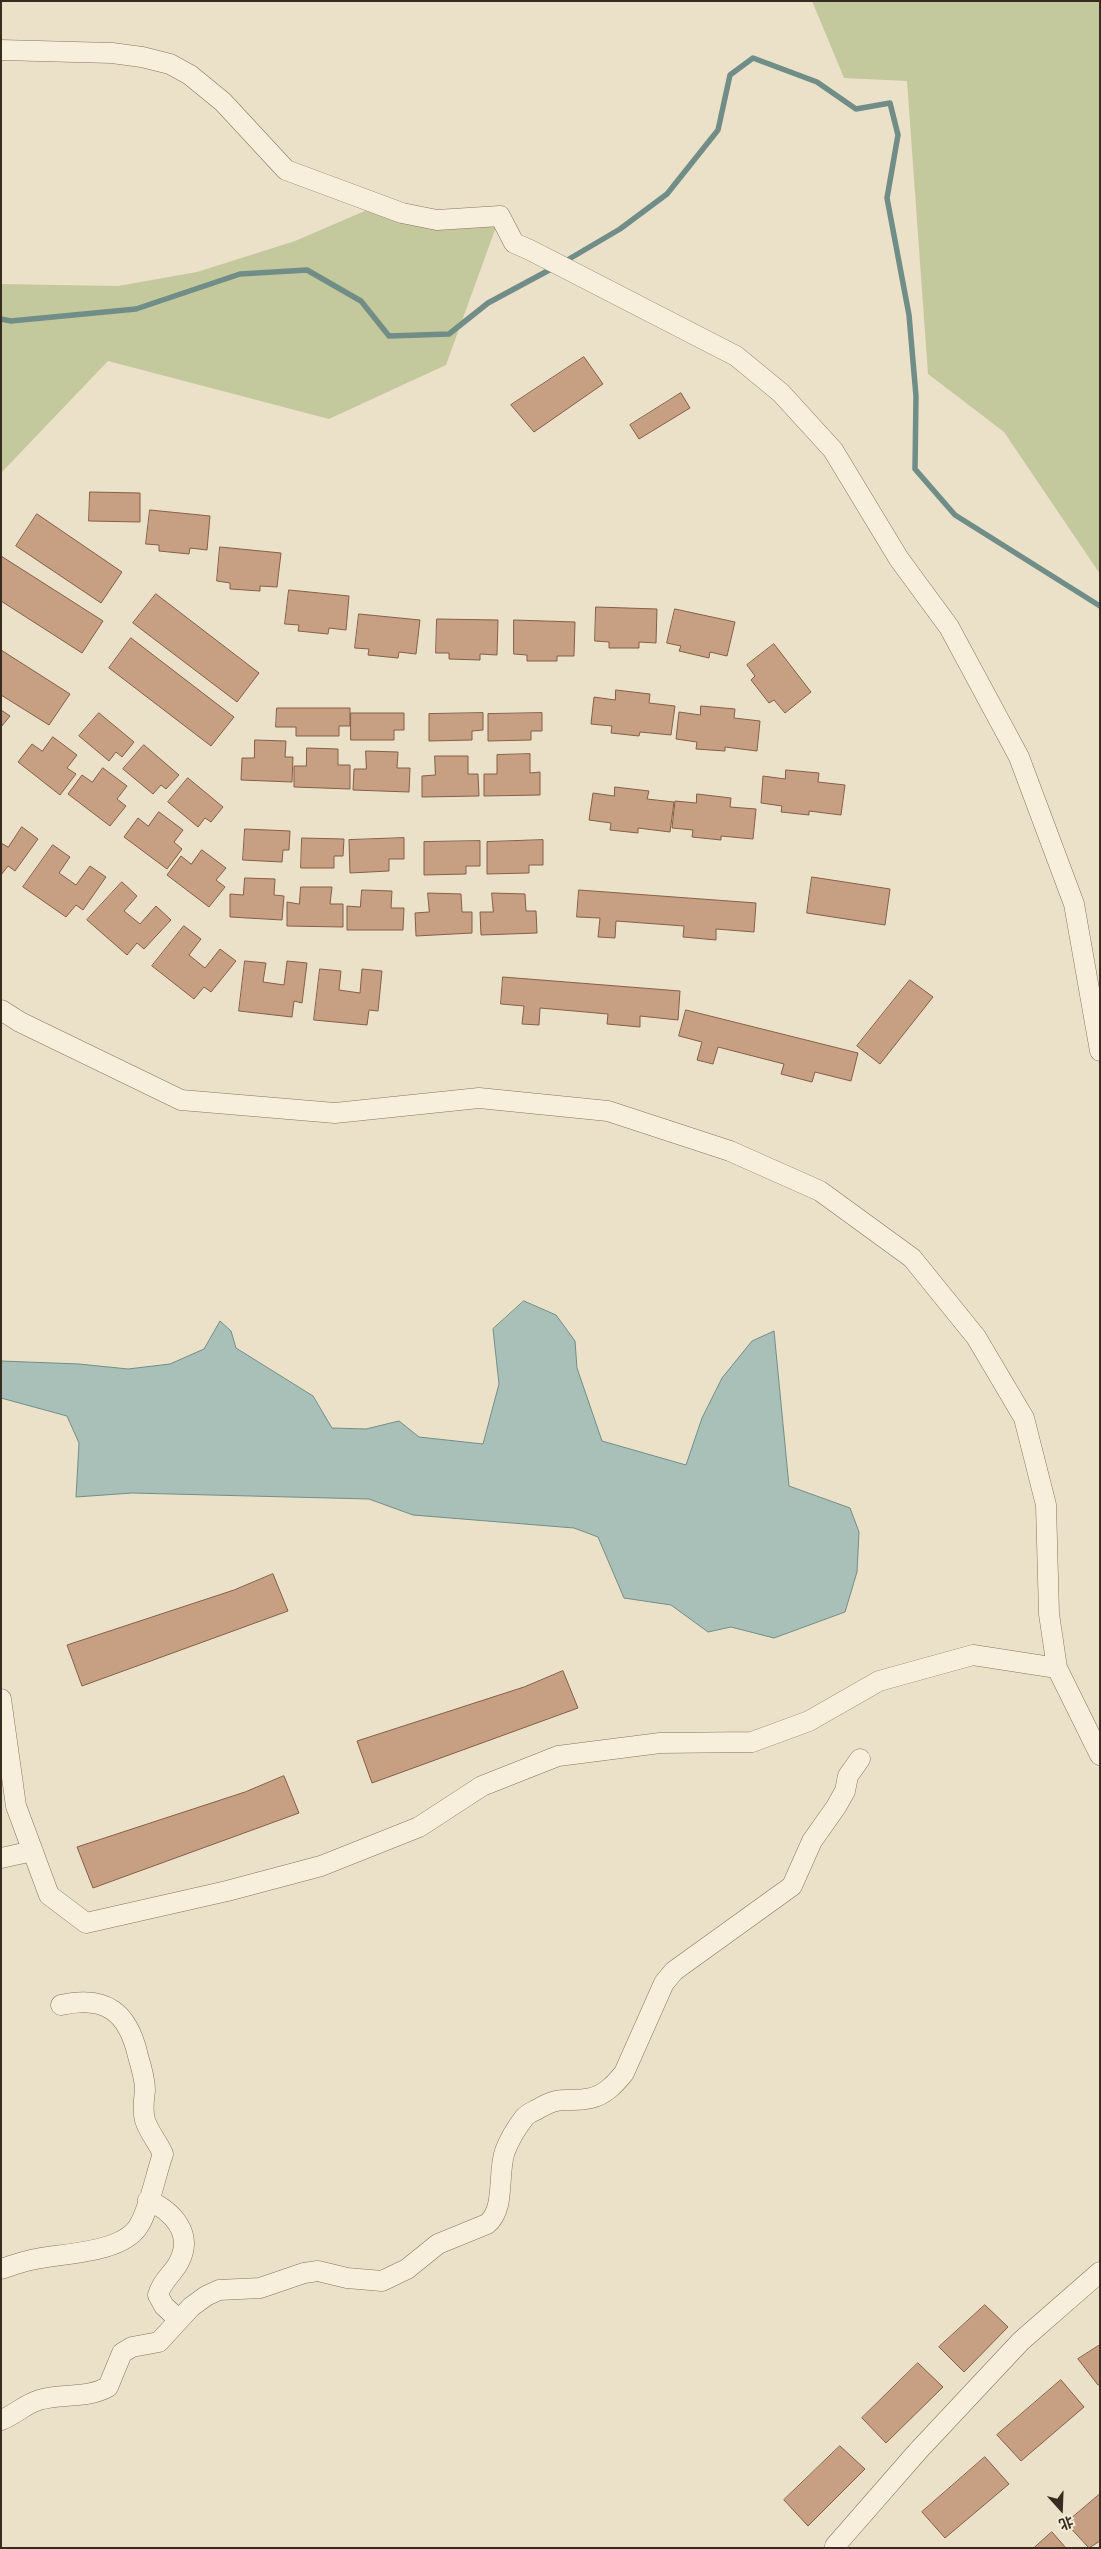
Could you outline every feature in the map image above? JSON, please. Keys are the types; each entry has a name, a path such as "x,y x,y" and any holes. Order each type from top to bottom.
{"street":[{"path":"1,50 112,53 142,57 170,64 190,75 223,102 286,170 402,213 438,220 500,216 514,243 736,356 781,393 833,450 899,559 949,627 1019,757 1074,904 1100,1051"},
{"path":"1,1010 20,1022 181,1100 335,1113 479,1098 608,1111 730,1151 820,1192 912,1258 976,1338 1024,1418 1046,1505 1049,1614 1056,1668 1100,1754"},
{"path":"2,1709 16,1806 49,1895 86,1923 227,1892 321,1866 419,1827 482,1786 558,1756 660,1743 752,1742 809,1721 879,1681 973,1655 1056,1668"},
{"path":"1,2420 37,2400 56,2396 88,2395 108,2387 122,2353 132,2347 159,2342 173,2328 178,2319 206,2296 219,2290 260,2288 304,2273 318,2271 357,2280 382,2281 407,2269 438,2244 472,2231 494,2218 505,2151 525,2116 548,2102 562,2098 591,2098 605,2093 614,2085 624,2073 664,1983 674,1971 792,1886 812,1841 836,1807 844,1791 848,1776 860,1759"},
{"path":"1,1858 33,1851"},
{"path":"1,2269 31,2260 96,2249 117,2243 138,2228 163,2154 145,2120 142,2105 145,2089 133,2034 124,2020 111,2009 81,2001 61,2005"},
{"path":"148,2200 172,2215 181,2229 184,2244 179,2262 161,2284 158,2295 164,2306 178,2319"},
{"path":"835,2546 918,2451 1021,2341 1100,2272"}],"green space":[{"path":"812,1 1100,1 1100,574 1004,432 928,374 907,81 844,78"},
{"path":"381,204 402,213 500,216 446,365 329,419 108,361 1,473 1,284 118,286 197,272 295,241"}],"water":[{"path":"524,1301 556,1315 575,1341 577,1368 602,1441 686,1465 702,1418 722,1378 752,1341 774,1331 789,1486 850,1508 859,1532 857,1572 845,1612 774,1638 731,1627 708,1632 671,1605 624,1598 598,1537 574,1528 413,1515 369,1499 132,1493 76,1497 79,1443 67,1416 1,1398 1,1361 79,1364 128,1369 170,1364 204,1349 220,1321 231,1331 236,1348 313,1396 332,1428 366,1429 399,1421 419,1437 483,1444 499,1384 493,1329"}],"building":[{"path":"584,357 603,384 534,432 511,405"},
{"path":"681,393 690,408 639,439 630,425"},
{"path":"90,492 140,493 140,522 89,521"},
{"path":"150,510 210,516 207,550 190,548 189,554 159,551 159,545 146,544"},
{"path":"37,514 122,572 101,603 16,546"},
{"path":"220,547 281,553 277,587 260,586 260,591 230,589 230,583 217,581"},
{"path":"1,556 103,621 82,653 1,601"},
{"path":"289,590 349,596 346,630 329,628 328,634 298,631 299,625 285,624"},
{"path":"156,594 259,673 237,702 133,623"},
{"path":"596,607 657,609 656,643 639,642 639,648 609,648 609,642 595,641"},
{"path":"675,609 735,622 727,656 710,652 709,658 679,651 681,646 667,643"},
{"path":"359,614 420,620 416,654 399,652 398,658 368,655 369,649 355,648"},
{"path":"437,619 498,620 497,655 480,654 480,660 449,659 449,653 436,653"},
{"path":"514,620 575,622 574,656 557,656 557,661 527,661 527,655 514,654"},
{"path":"131,638 234,717 211,746 109,668"},
{"path":"774,644 811,692 785,713 774,700 769,703 751,680 755,676 747,665"},
{"path":"1,650 70,694 49,725 1,695"},
{"path":"616,690 650,694 649,703 675,706 671,735 640,732 639,736 611,733 612,726 591,724 594,697 615,700"},
{"path":"701,706 735,709 734,718 760,721 757,751 725,747 725,751 696,749 697,742 676,739 679,712 700,715"},
{"path":"277,708 350,708 350,726 339,726 339,736 296,736 296,727 276,727"},
{"path":"1,710 10,716 1,727"},
{"path":"99,713 134,742 122,757 116,752 109,761 79,736"},
{"path":"351,713 404,713 404,730 394,730 394,740 351,740"},
{"path":"483,713 483,730 472,731 472,740 429,741 429,714"},
{"path":"542,713 542,731 531,731 531,740 488,741 488,714"},
{"path":"53,737 77,755 67,768 76,774 60,795 18,762 32,744 42,751"},
{"path":"255,740 286,741 285,757 293,757 292,782 241,780 242,758 254,758"},
{"path":"144,745 179,775 166,789 161,785 153,794 123,769"},
{"path":"307,748 338,749 338,765 350,765 350,789 294,787 294,766 306,766"},
{"path":"366,751 398,752 397,768 410,768 409,792 353,790 354,769 366,769"},
{"path":"530,754 530,773 540,772 540,795 484,796 484,774 497,774 497,755"},
{"path":"435,756 468,756 468,774 478,774 479,796 422,797 422,776 435,775"},
{"path":"103,768 127,786 117,799 126,806 110,826 68,794 82,775 92,782"},
{"path":"786,770 819,773 818,782 845,785 841,815 809,811 809,815 781,812 782,806 761,803 763,776 785,779"},
{"path":"188,778 223,807 211,822 205,818 198,827 168,802"},
{"path":"615,787 649,791 647,799 674,802 670,832 638,828 638,833 610,830 611,823 589,820 593,793 614,796"},
{"path":"697,794 731,798 730,807 756,809 753,839 721,836 721,840 692,837 693,830 672,828 675,801 696,803"},
{"path":"159,812 183,830 174,842 182,849 167,869 124,837 138,818 148,826"},
{"path":"22,827 38,839 15,871 8,866 1,875 1,843 8,847"},
{"path":"245,829 290,831 289,850 283,850 282,862 243,860"},
{"path":"302,838 344,839 343,856 334,856 334,868 301,868"},
{"path":"404,838 404,859 389,859 389,871 350,873 349,840"},
{"path":"543,840 543,865 529,865 529,873 487,874 487,842"},
{"path":"480,841 480,866 466,866 466,874 424,875 424,842"},
{"path":"53,845 70,857 59,873 76,885 90,866 106,877 83,910 76,905 66,917 23,887"},
{"path":"202,850 226,868 216,880 225,887 209,907 167,875 181,856 191,864"},
{"path":"812,877 890,889 885,925 807,913"},
{"path":"245,878 275,879 274,895 284,896 282,920 230,917 230,894 243,895"},
{"path":"122,882 137,896 124,911 140,924 156,906 171,920 144,949 137,943 127,955 87,920"},
{"path":"301,887 332,887 330,904 343,904 343,927 287,926 287,902 299,904"},
{"path":"362,890 392,891 391,908 404,908 403,930 347,930 347,906 360,907"},
{"path":"579,890 756,903 754,932 716,929 716,940 683,937 684,926 616,921 615,938 598,937 600,918 577,917"},
{"path":"428,893 461,894 462,912 472,912 472,933 416,936 415,913 429,912"},
{"path":"492,893 525,894 526,911 536,911 537,933 481,935 480,912 493,912"},
{"path":"184,926 201,939 189,955 205,968 220,949 236,961 211,992 204,987 194,999 152,966"},
{"path":"245,961 266,963 263,982 284,985 287,961 307,963 302,1003 294,1001 292,1017 239,1011"},
{"path":"320,969 341,971 339,990 360,993 362,969 382,971 378,1011 369,1010 367,1025 314,1020"},
{"path":"503,977 680,991 678,1020 640,1016 640,1027 607,1024 608,1014 540,1008 539,1025 522,1024 524,1006 501,1004"},
{"path":"910,980 933,997 880,1064 857,1046"},
{"path":"686,1010 858,1053 851,1081 815,1072 812,1082 781,1074 784,1064 718,1047 713,1064 697,1060 702,1042 679,1036"},
{"path":"273,1574 288,1611 82,1686 67,1645 234,1590"},
{"path":"563,1671 578,1708 372,1783 357,1741 524,1687"},
{"path":"284,1776 299,1813 93,1888 77,1847 245,1792"},
{"path":"985,2305 1008,2327 964,2372 939,2347"},
{"path":"1100,2345 1100,2384 1098,2385 1078,2359"},
{"path":"918,2363 943,2387 886,2443 862,2418"},
{"path":"1061,2380 1084,2407 1021,2461 997,2435"},
{"path":"840,2446 865,2469 808,2526 784,2500"},
{"path":"985,2457 1009,2484 945,2538 922,2512"},
{"path":"1100,2494 1100,2541 1089,2548 1066,2523"},
{"path":"1052,2532 1066,2548 1034,2548"}],"waterway":[{"path":"564,262 620,229 667,194 718,130 730,75 753,58 817,82 856,109 890,103 898,135 887,198 909,315 916,396 915,469 955,515 1100,606"},
{"path":"1,319 11,321 136,309 240,274 307,270 361,301 389,336 449,334 488,303 553,268"}]}
